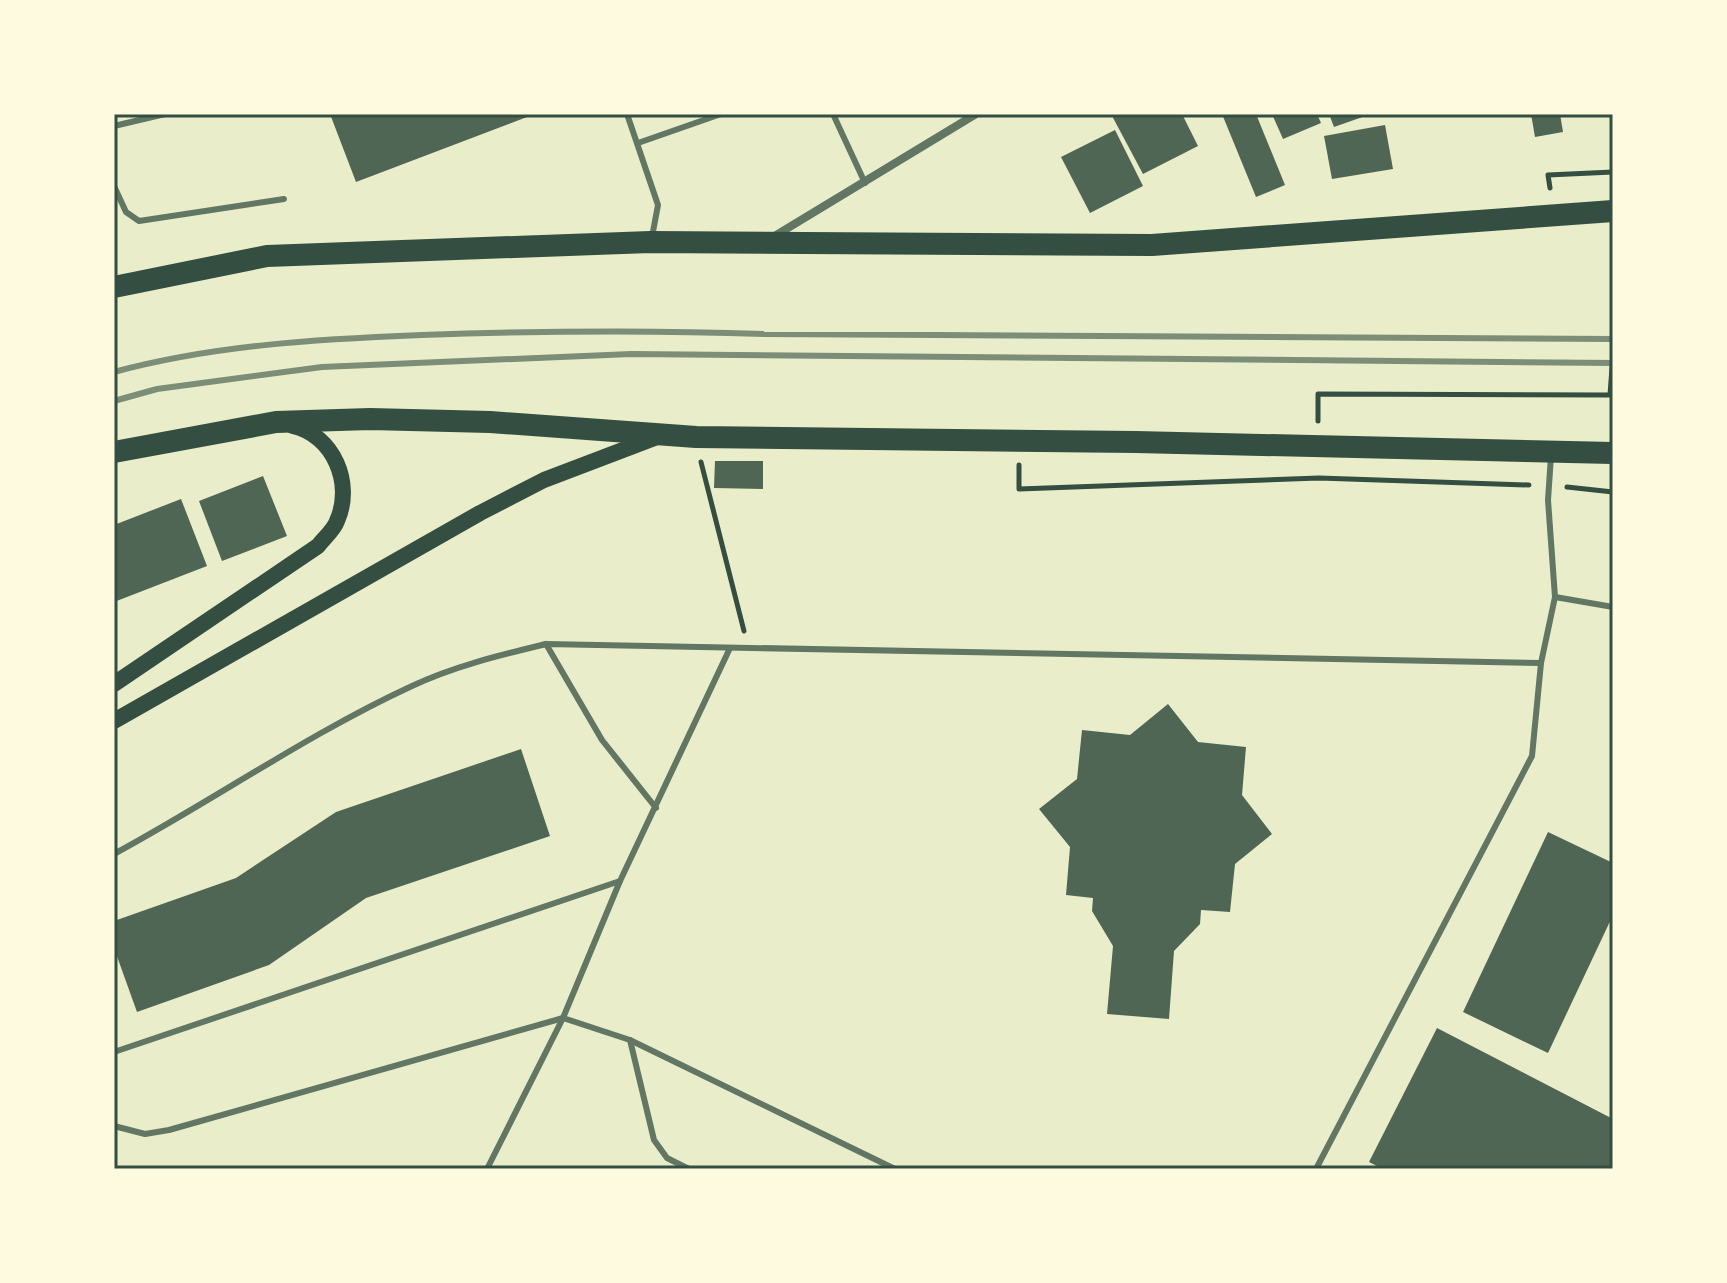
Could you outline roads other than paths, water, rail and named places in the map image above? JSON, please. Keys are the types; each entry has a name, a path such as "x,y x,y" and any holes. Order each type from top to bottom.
{"highway":[{"path":"114,287 267,256 650,242 1152,245 1613,211"},
{"path":"114,452 276,422 490,422 696,437 1018,440 1613,453"}],"main road":[{"path":"114,684 318,546 337,522 343,495 340,470 327,446 307,429 276,422"},
{"path":"114,721 480,513 544,480 662,435"}],"street":[{"path":"765,242 976,114"}],"lane":[{"path":"114,126 165,114"},
{"path":"627,114 658,205 650,242"},
{"path":"638,143 721,114"},
{"path":"833,114 865,183"},
{"path":"114,186 126,212 139,221 284,199"},
{"path":"1316,1169 1532,756 1541,663 1555,597 1548,500 1551,452"},
{"path":"1555,597 1613,607"},
{"path":"114,854 320,733 414,685 478,661 546,644 1541,663"},
{"path":"546,644 602,740 656,808"},
{"path":"487,1169 563,1018 620,881 730,648"},
{"path":"114,1052 620,881"},
{"path":"114,1126 145,1134 169,1130 563,1018 630,1040 895,1169"},
{"path":"630,1040 654,1140 667,1158 689,1169"}],"railway":[{"path":"114,372 190,355 306,341 508,333 1613,339"},
{"path":"114,401 157,389 322,367 631,354 1613,363"}]}
